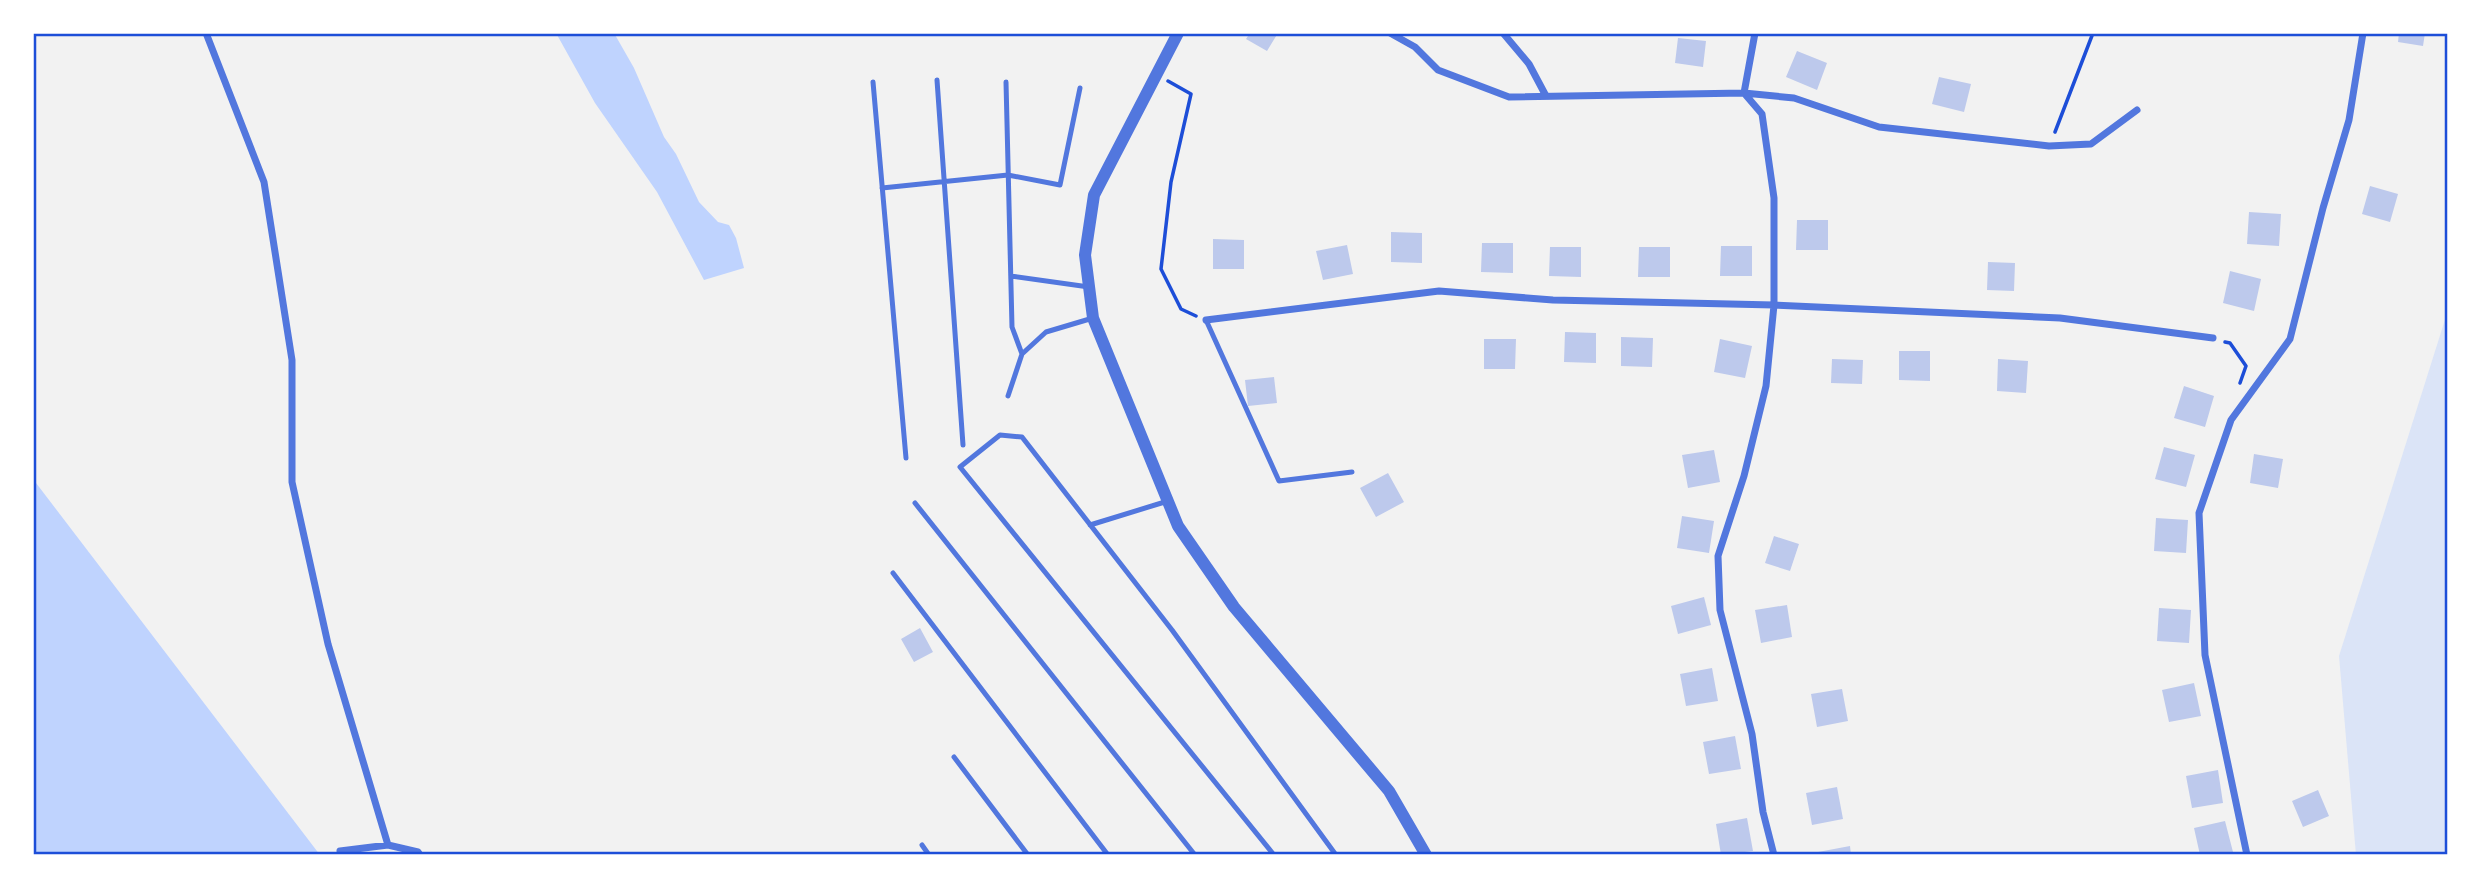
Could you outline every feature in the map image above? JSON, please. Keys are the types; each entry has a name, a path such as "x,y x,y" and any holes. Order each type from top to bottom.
{"street":[{"path":"206,33 264,182 292,360 292,482 328,645 388,845"},
{"path":"1178,33 1094,195 1085,256 1094,318 1178,526 1234,607 1389,791 1426,855"},
{"path":"1390,33 1415,47 1438,71 1509,97 1745,93 1794,98 1879,127 2049,146 2091,144 2137,110"},
{"path":"1503,33 1529,64 1546,96"},
{"path":"1755,33 1745,93 1762,114 1774,198 1774,305 1766,387 1744,476 1718,556 1720,610 1752,734 1763,812 1774,855"},
{"path":"2247,855 2205,655 2199,513 2231,420 2290,339 2323,208 2349,120 2363,33"},
{"path":"1206,320 1439,291 1553,300 1774,305 2060,318 2213,338"},
{"path":"340,851 388,845 418,852 420,855"}],"lane":[{"path":"937,80 963,445"},
{"path":"873,82 906,458"},
{"path":"1006,82 1012,327 1022,354"},
{"path":"882,188 1008,175 1060,185 1080,89"},
{"path":"1011,276 1089,287"},
{"path":"1008,396 1022,354 1046,332 1094,318"},
{"path":"1206,320 1279,481 1352,472"},
{"path":"1274,855 960,467 1000,435 1022,437 1172,630 1336,855"},
{"path":"1090,525 1168,502"},
{"path":"915,503 1195,855"},
{"path":"893,573 1108,855"},
{"path":"954,757 1028,855"},
{"path":"922,845 929,855"}],"path":[{"path":"2049,146 2093,33"},
{"path":"1157,75 1191,94 1171,182 1161,269 1181,309 1206,320"},
{"path":"2213,338 2230,343 2246,366 2236,395 2242,405"}],"shaded area":[{"path":"2448,310 2448,855 2356,855 2339,656"}],"water":[{"path":"556,33 614,33 634,68 664,137 676,154 699,202 718,222 729,225 736,238 744,268 704,280 657,192 595,103"},
{"path":"33,479 320,855 33,855"}],"building":[{"path":"1250,33 1278,33 1267,51 1246,39"},
{"path":"2399,33 2425,33 2423,46 2398,42"},
{"path":"1678,38 1706,41 1703,67 1675,63"},
{"path":"1797,51 1827,63 1817,90 1786,77"},
{"path":"1939,77 1971,84 1964,112 1932,104"},
{"path":"2370,186 2398,194 2390,222 2362,214"},
{"path":"2249,212 2281,214 2279,246 2247,244"},
{"path":"1797,220 1828,220 1828,250 1796,250"},
{"path":"1391,232 1422,233 1422,263 1391,262"},
{"path":"1213,239 1244,240 1244,269 1213,269"},
{"path":"1482,243 1513,243 1513,273 1481,272"},
{"path":"1347,245 1353,274 1323,280 1316,251"},
{"path":"1721,246 1752,246 1752,276 1720,276"},
{"path":"1550,247 1581,247 1581,277 1549,276"},
{"path":"1639,247 1670,247 1670,277 1638,277"},
{"path":"1988,262 2015,263 2014,291 1987,290"},
{"path":"2230,271 2261,279 2254,311 2223,303"},
{"path":"1565,332 1596,333 1596,363 1564,362"},
{"path":"1621,337 1653,338 1652,367 1621,366"},
{"path":"1484,339 1516,339 1515,369 1484,369"},
{"path":"1720,339 1752,346 1745,378 1714,372"},
{"path":"1899,351 1930,351 1930,381 1899,380"},
{"path":"1832,359 1863,360 1862,384 1831,383"},
{"path":"1998,359 2028,361 2026,393 1997,391"},
{"path":"1274,377 1277,403 1248,406 1245,380"},
{"path":"2184,386 2214,396 2205,427 2174,418"},
{"path":"2164,447 2195,455 2186,487 2155,479"},
{"path":"1714,450 1720,482 1688,488 1682,455"},
{"path":"2254,454 2283,459 2278,488 2250,483"},
{"path":"1388,473 1404,502 1376,517 1360,488"},
{"path":"1682,516 1714,521 1709,553 1677,548"},
{"path":"2156,518 2188,520 2186,553 2154,551"},
{"path":"1774,536 1799,544 1790,571 1765,563"},
{"path":"1704,597 1711,625 1678,634 1671,606"},
{"path":"1787,605 1792,637 1761,643 1755,610"},
{"path":"2159,608 2191,610 2189,643 2157,641"},
{"path":"920,628 933,652 914,662 901,639"},
{"path":"1712,668 1718,701 1686,706 1680,674"},
{"path":"2194,683 2201,716 2169,722 2162,690"},
{"path":"1842,689 1848,721 1817,727 1811,694"},
{"path":"1735,736 1741,769 1709,774 1703,742"},
{"path":"2218,770 2223,803 2192,808 2186,776"},
{"path":"1837,787 1843,819 1812,825 1806,793"},
{"path":"2318,790 2329,816 2303,827 2292,801"},
{"path":"1747,818 1753,851 1721,855 1716,824"},
{"path":"2225,821 2233,852 2200,855 2194,828"},
{"path":"1850,846 1851,855 1819,855 1818,852"}]}
